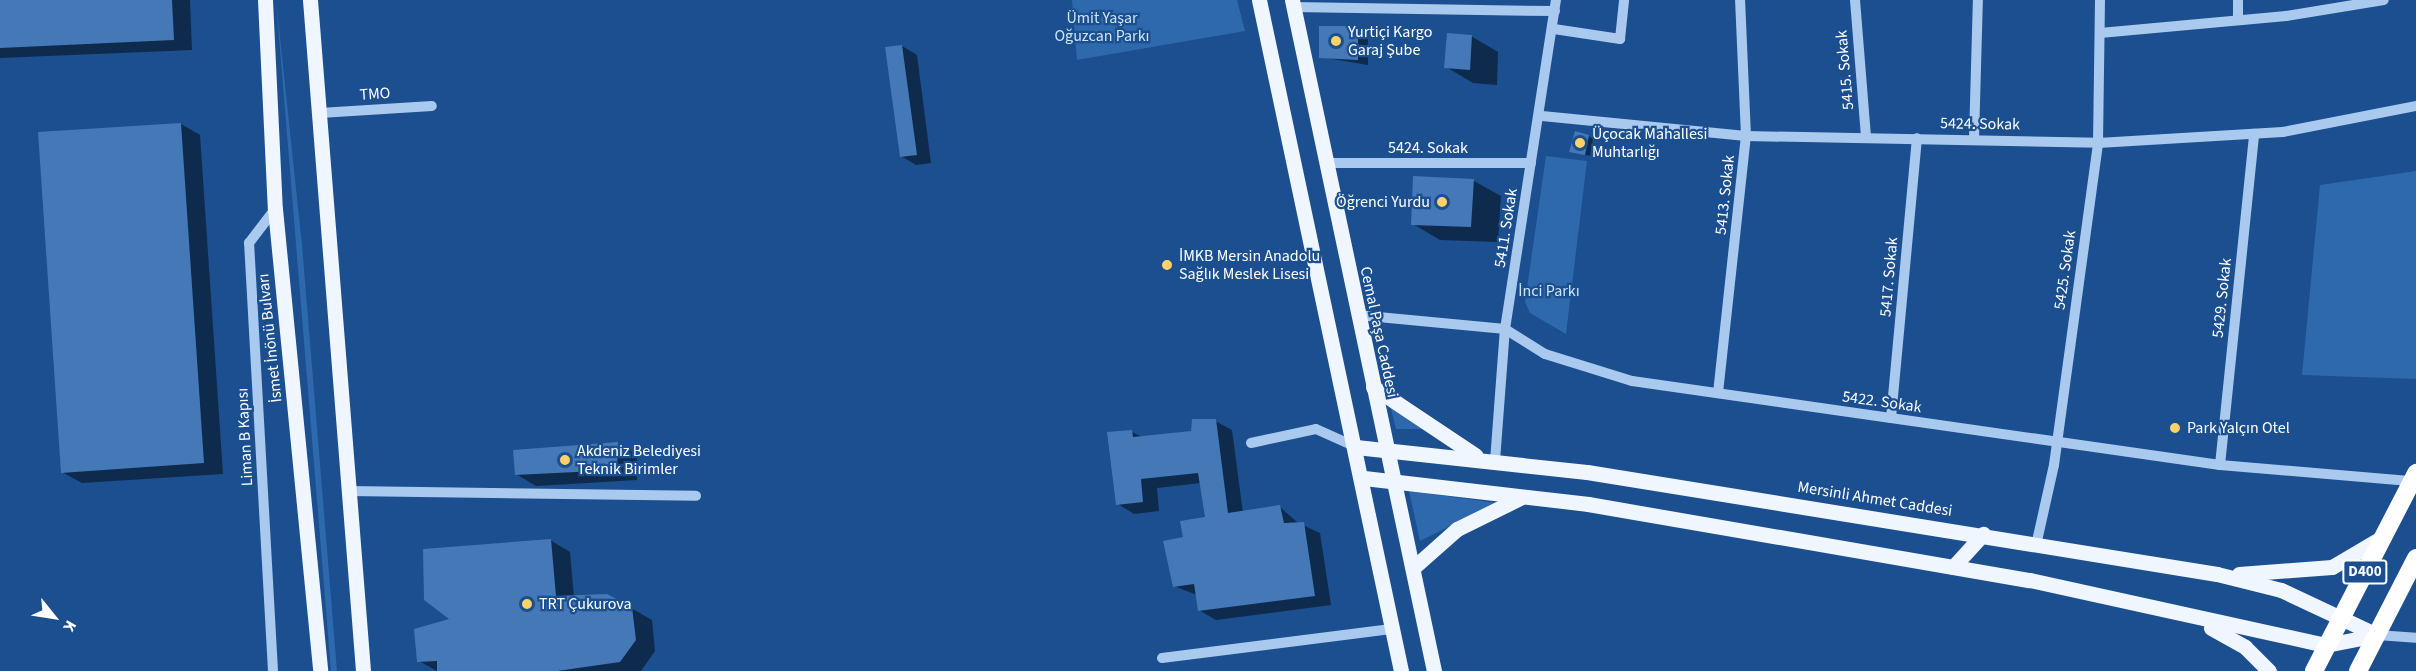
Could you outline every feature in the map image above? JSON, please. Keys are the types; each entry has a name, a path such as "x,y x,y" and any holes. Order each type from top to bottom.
{"highway":[{"name":"D400","path":"2314,671 2414,477"},
{"name":"D400","path":"2358,671 2416,558"}],"main road":[{"name":"İsmet İnönü Bulvarı","path":"265,0 275,209 320,671"},
{"path":"310,0 363,671"},
{"path":"1259,0 1364,478 1401,671"},
{"name":"Cemal Paşa Caddesi","path":"1292,3 1434,671"},
{"path":"1373,387 1489,460"},
{"name":"Mersinli Ahmet Caddesi","path":"1356,447 1385,448 1489,460 2037,541 2217,574 2281,590 2377,635"},
{"name":"Mersinli Ahmet Caddesi","path":"1364,478 1394,480 1520,498 1588,504 1953,567 2198,621 2326,645 2377,635"},
{"path":"1413,568 1457,529 1520,498"},
{"path":"1953,567 1983,534"},
{"path":"2217,574 2332,567 2383,537"},
{"path":"2198,621 2246,647 2269,671"}],"street":[{"path":"1554,29 1620,39 1624,0"},
{"name":"5413. Sokak","path":"1718,393 1746,136 1740,0"},
{"name":"5415. Sokak","path":"1855,0 1866,138"},
{"path":"1974,139 1978,0"},
{"name":"5425. Sokak","path":"2037,541 2057,442 2098,143 2100,0"},
{"path":"2238,0 2238,20"},
{"path":"2100,33 2238,20 2384,0"},
{"path":"1292,3 1556,6"},
{"name":"5411. Sokak","path":"1489,460 1505,330 1531,163 1542,116 1556,6"},
{"name":"TMO","path":"320,113 432,105"},
{"name":"5424. Sokak","path":"1542,116 1746,136 2098,143 2254,134 2370,119 2416,106"},
{"name":"5429. Sokak","path":"2220,465 2254,134"},
{"name":"5417. Sokak","path":"1891,418 1917,138"},
{"name":"5424. Sokak","path":"1326,163 1531,163"},
{"name":"Liman B Kapısı","path":"273,671 249,243 275,209"},
{"name":"5422. Sokak","path":"1357,315 1505,330 1545,354 1632,381 2220,465 2414,477"},
{"path":"1251,443 1316,429 1356,447"},
{"path":"348,491 696,496"},
{"path":"1162,657 1393,629"},
{"name":"Mersinli Ahmet Caddesi","path":"2377,635 2416,638"}],"green space":[{"path":"276,0 302,245 337,671 331,671"},
{"name":"Ümit Yaşar Oğuzcan Parkı","path":"1072,0 1237,0 1245,31 1077,60"},
{"name":"İnci Parkı","path":"1546,156 1587,161 1566,334 1530,313 1525,302"},
{"path":"2416,171 2416,379 2302,375 2320,185"},
{"path":"1390,405 1424,429 1396,429"},
{"path":"1409,491 1497,503 1420,541"}],"building":[{"path":"0,0 172,0 174,40 0,48"},
{"path":"1319,26 1358,26 1358,60 1319,58"},
{"path":"1447,33 1472,35 1470,70 1444,68"},
{"path":"902,45 917,155 900,157 885,47"},
{"path":"181,123 204,463 61,473 38,132"},
{"name":"Üçocak Mahallesi Muhtarlığı","path":"1575,131 1589,135 1585,155 1569,152"},
{"name":"Öğrenci Yurdu","path":"1413,176 1474,179 1471,227 1411,225"},
{"path":"1192,419 1216,419 1228,513 1280,505 1284,523 1304,522 1315,596 1198,611 1194,584 1173,587 1163,541 1183,537 1180,521 1205,517 1198,473 1141,479 1143,502 1116,505 1107,432 1132,430 1133,437 1191,431"},
{"name":"Akdeniz Belediyesi Teknik Birimler","path":"618,442 617,470 515,475 513,450"},
{"name":"TRT Çukurova","path":"551,539 556,596 607,594 632,607 636,640 620,662 557,671 437,671 437,661 417,662 414,629 449,619 424,600 423,549"}],"place":[{"name":"Yurtiçi Kargo Garaj Şube","path":"1336,41"},
{"name":"Üçocak Mahallesi Muhtarlığı","path":"1580,143"},
{"name":"Öğrenci Yurdu","path":"1442,202"},
{"name":"İMKB Mersin Anadolu Sağlık Meslek Lisesi","path":"1167,265"},
{"name":"Park Yalçın Otel","path":"2175,428"},
{"name":"Akdeniz Belediyesi Teknik Birimler","path":"565,460"},
{"name":"TRT Çukurova","path":"527,604"}]}
